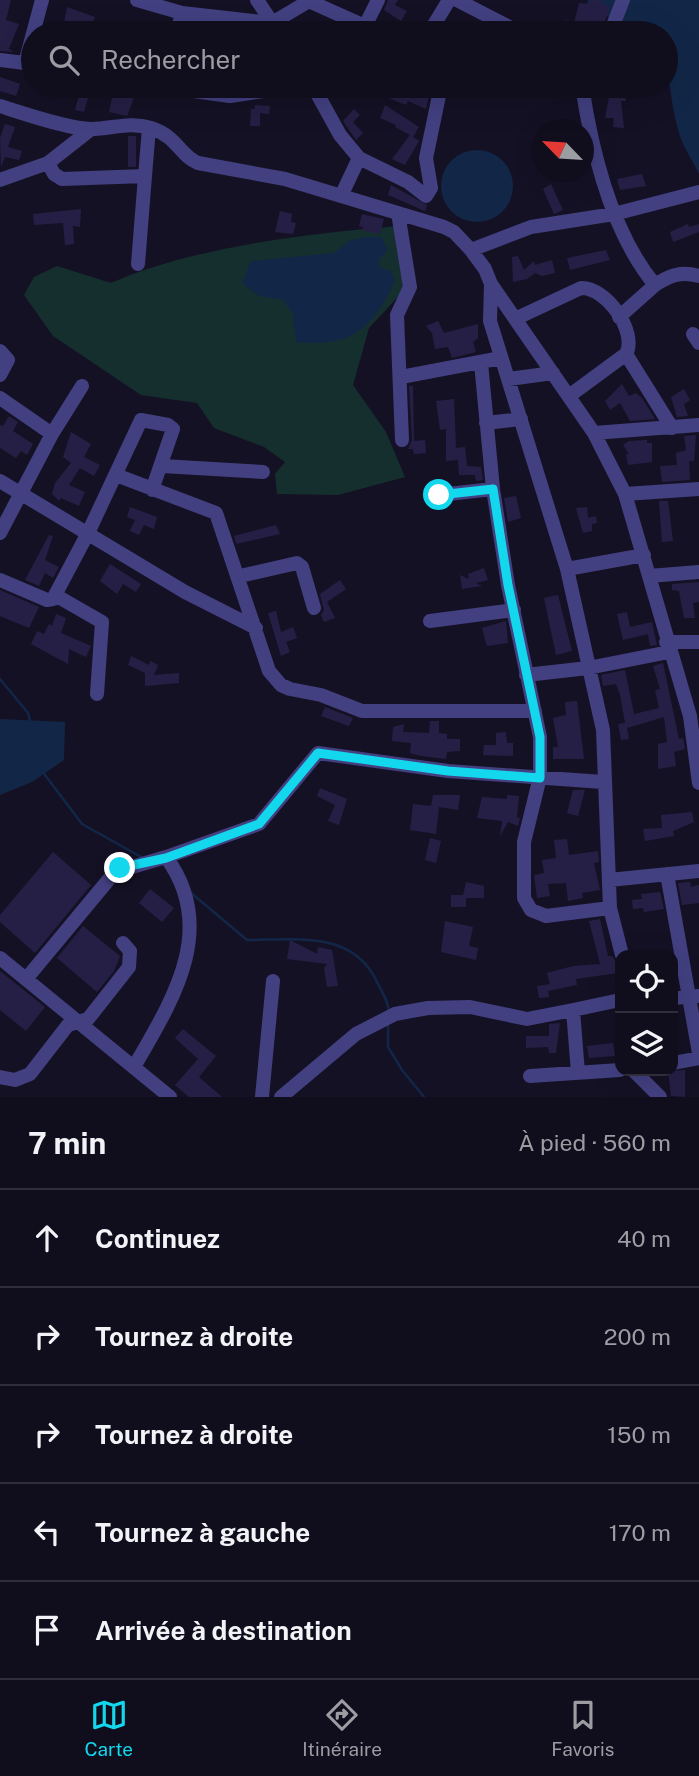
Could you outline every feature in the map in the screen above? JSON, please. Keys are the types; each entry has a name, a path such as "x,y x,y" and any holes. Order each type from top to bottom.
{"street":[{"path":"37,21 41,0"},
{"path":"137,0 182,13 232,21"},
{"path":"257,0 271,21"},
{"path":"368,21 378,0"},
{"path":"436,21 449,0"},
{"path":"457,0 490,21"},
{"path":"615,21 623,0"},
{"path":"285,21 309,1 354,21"},
{"path":"180,21 182,13"},
{"path":"0,60 21,62"},
{"path":"320,98 340,135 359,158 408,182 421,194 429,193 426,158 438,98"},
{"path":"585,98 614,214 635,259 655,285"},
{"path":"0,106 90,130 121,124 149,128 168,135 186,156 198,163 268,175 342,194 454,232 485,269 491,284 594,433 625,494 667,647 690,716 699,783"},
{"path":"138,264 149,128"},
{"path":"0,180 48,163 90,130"},
{"path":"342,194 359,158"},
{"path":"48,163 54,174 62,179 145,176"},
{"path":"471,250 530,227 614,214 699,192"},
{"path":"398,213 410,287 397,315 402,440"},
{"path":"619,317 668,276 687,273 699,276"},
{"path":"491,284 488,310 567,569 603,730 610,908 621,950"},
{"path":"517,318 581,288 589,288 601,295 619,317 629,338 630,346 625,354 569,396"},
{"path":"0,351 8,360 0,375"},
{"path":"625,354 672,428"},
{"path":"401,377 501,358"},
{"path":"481,363 493,489 526,675 540,737 540,778 524,842 524,898 531,910 546,916 610,908"},
{"path":"509,379 553,373"},
{"path":"0,533 52,434 82,386"},
{"path":"0,398 52,434"},
{"path":"486,423 521,419"},
{"path":"0,580 50,600 55,595 88,533 141,420 167,425 173,429 152,491"},
{"path":"594,433 699,425"},
{"path":"162,466 263,472"},
{"path":"116,475 152,491 214,511 240,576 269,671 281,685 321,695 356,710 534,711"},
{"path":"0,481 19,495 185,592 256,628"},
{"path":"439,495 493,489"},
{"path":"625,494 699,489"},
{"path":"567,569 643,555"},
{"path":"240,576 297,563 302,567 314,608"},
{"path":"649,576 699,572"},
{"path":"55,595 102,622 97,694"},
{"path":"430,621 514,610"},
{"path":"526,675 588,668 667,647 699,642"},
{"path":"26,979 115,872 166,858 259,824 318,753 448,771 603,782"},
{"path":"134,1067 168,1008 181,977 190,932 191,914 185,887 166,858"},
{"path":"610,880 699,871"},
{"path":"667,874 686,997 699,1056 678,1062"},
{"path":"0,1077 15,1080 30,1074 59,1033 68,1025 88,1019 129,967 130,951 123,943"},
{"path":"0,958 170,1097"},
{"path":"262,1097 273,981"},
{"path":"281,1097 356,1034 395,1014 429,1008 470,1007 527,1019 615,1001"},
{"path":"573,1010 578,1073"},
{"path":"530,1076 615,1070"},
{"path":"639,1076 660,1097"}],"green space":[{"path":"399,226 409,285 369,328 353,385 386,432 405,477 338,495 277,494 275,474 285,462 264,447 214,428 197,403 141,395 53,336 24,295 34,277 57,266 111,283 214,251 290,238"}],"water":[{"path":"588,0 699,0 699,174 679,133 672,98 678,98 678,21 623,21 585,10"},
{"path":"477,150 497,156 507,166 513,186 507,206 497,216 477,222 457,216 447,206 441,186 447,166 457,156"},
{"path":"381,237 388,250 379,259 379,268 391,271 395,281 378,312 358,332 345,338 331,342 296,342 293,314 283,300 259,296 242,283 251,261 334,253 351,240"},
{"path":"0,719 65,722 64,760 32,782 0,795"}],"building":[{"path":"0,0 11,0 6,20 19,24 9,49 14,52 0,51"},
{"path":"388,0 398,0 395,5 407,11 401,21 384,10"},
{"path":"591,0 602,0 601,3 610,7 605,21 574,21 579,3 589,4"},
{"path":"67,7 95,17 94,21 64,21"},
{"path":"0,77 20,84 16,96 0,91"},
{"path":"78,98 88,98 84,112 75,110"},
{"path":"112,98 134,98 127,116 109,112"},
{"path":"388,98 428,98 426,109 408,101 406,105"},
{"path":"609,98 626,98 626,101 621,101 624,128 613,127 614,118 605,118"},
{"path":"255,105 270,106 269,114 260,113 260,126 250,126 251,109 255,109"},
{"path":"385,105 419,127 413,137 419,141 405,165 392,159 410,135 380,118"},
{"path":"354,109 360,115 353,122 363,133 356,140 343,121"},
{"path":"5,124 15,127 8,147 22,151 19,160 5,157 1,167 0,138"},
{"path":"128,136 136,136 136,167 128,167"},
{"path":"642,174 646,186 620,190 617,179"},
{"path":"551,184 563,210 554,214 543,189"},
{"path":"391,185 427,205 425,211 388,195"},
{"path":"81,209 80,227 73,226 74,244 65,245 63,223 34,225 33,214"},
{"path":"280,211 292,214 291,222 296,223 293,234 275,232"},
{"path":"362,214 384,219 380,234 362,230 363,227 359,226"},
{"path":"688,224 689,227 699,224 699,232 673,242 670,232"},
{"path":"606,250 610,260 570,270 567,258"},
{"path":"518,256 524,270 534,261 535,265 552,260 555,273 542,276 535,273 527,279 513,282 512,257"},
{"path":"438,321 444,333 478,324 478,338 473,342 476,352 452,358 448,347 435,349 432,333 426,326"},
{"path":"622,384 629,396 636,393 642,398 655,419 630,421 620,403 610,410 605,401"},
{"path":"409,386 413,386 414,441 425,440 426,453 414,454 413,449 408,449 412,440"},
{"path":"684,389 690,400 684,404 688,416 677,417 671,397"},
{"path":"454,399 456,448 465,447 467,466 481,467 483,480 476,481 475,475 459,475 458,460 446,461 446,429 440,430 436,401"},
{"path":"9,416 18,422 13,431 33,444 27,455 21,451 16,458 0,448 0,425 3,426"},
{"path":"71,432 91,444 84,457 100,465 94,476 80,468 69,485 85,492 79,506 61,498 59,501 52,494 55,483 71,463 63,457"},
{"path":"696,435 694,461 689,461 690,480 662,482 660,466 677,465 676,453 686,450 684,436"},
{"path":"647,440 647,443 652,443 652,462 628,465 626,454 629,454 623,445 629,441"},
{"path":"516,496 521,518 508,522 504,498"},
{"path":"659,501 668,501 673,541 662,542"},
{"path":"130,507 157,517 154,529 144,525 139,535 130,531 135,520 127,517"},
{"path":"587,507 588,518 596,516 597,523 592,524 592,531 583,533 576,508"},
{"path":"276,525 280,534 236,544 234,536"},
{"path":"49,535 53,536 45,560 59,567 53,578 45,573 39,586 25,580"},
{"path":"110,564 141,584 136,592 123,584 117,594 100,581"},
{"path":"484,568 488,580 476,583 482,586 462,589 460,575 469,579 468,574"},
{"path":"340,580 346,589 327,602 335,618 324,622 320,594"},
{"path":"699,582 699,602 693,603 695,618 684,618 679,591 672,590 672,584"},
{"path":"0,590 39,607 29,628 0,616"},
{"path":"558,595 572,651 556,655 544,598"},
{"path":"276,611 281,632 293,627 297,638 286,642 290,652 281,656 268,613"},
{"path":"627,612 630,627 652,622 657,645 650,646 648,634 623,640 617,614"},
{"path":"56,614 66,618 61,633 91,646 86,657 69,649 68,664 31,644 37,631 44,634 49,624 52,626"},
{"path":"506,621 508,643 487,646 482,628"},
{"path":"131,656 149,665 150,661 158,665 154,675 179,673 179,683 145,686 145,673 128,665"},
{"path":"663,663 679,739 683,738 685,749 674,752 676,766 658,769 658,744 667,742 664,717 627,728 629,739 621,740 618,724 625,723 620,695 616,684 603,686 601,675 625,670 634,714 659,708 655,690 660,689 653,666"},
{"path":"577,701 584,759 553,759 553,747 558,747 553,718 566,715 565,702"},
{"path":"325,707 353,718 349,726 321,716"},
{"path":"430,721 439,721 439,733 447,734 447,739 460,739 460,751 447,752 446,759 421,756 410,753 411,743 392,741 393,727 404,724 403,732 429,733"},
{"path":"506,732 507,743 513,743 513,756 483,755 484,745 496,745 496,733"},
{"path":"320,788 347,799 339,825 328,821 335,805 317,796"},
{"path":"573,790 585,790 578,816 567,813"},
{"path":"433,795 460,795 458,810 439,807 436,834 410,830 413,804 431,806"},
{"path":"507,795 519,796 517,817 520,818 518,826 508,822 500,836 502,821 477,818 482,797 507,799"},
{"path":"692,812 694,822 673,831 674,836 645,841 643,829 662,828 661,815"},
{"path":"430,838 441,841 436,863 425,860"},
{"path":"567,839 569,855 598,851 599,862 594,863 600,890 582,893 583,898 568,901 566,883 548,884 550,896 537,898 534,875 544,873 542,860 556,858 554,840"},
{"path":"53,852 91,885 35,953 0,922 0,915"},
{"path":"466,882 484,886 484,898 466,898 466,907 451,907 451,895 463,895"},
{"path":"690,882 691,887 699,885 699,903 682,905 678,883"},
{"path":"150,889 174,908 162,922 139,903"},
{"path":"660,892 664,909 644,912 643,908 633,909 632,900 642,899 641,894"},
{"path":"600,919 608,956 615,960 615,973 576,979 577,985 548,991 549,997 539,998 537,986 550,984 547,973 573,966 600,964 589,921"},
{"path":"445,921 473,927 469,946 478,948 476,960 441,952"},
{"path":"83,926 120,956 114,971 97,992 57,958"},
{"path":"290,940 317,954 318,947 332,950 338,986 327,987 324,968 327,964 287,959"},
{"path":"0,971 45,1007 26,1031 0,1010"},
{"path":"560,1023 556,1053 549,1053 548,1047 526,1048 526,1036 549,1036 549,1024"},
{"path":"183,1029 216,1056 199,1077 222,1097 189,1097 175,1085 198,1059 175,1038"},
{"path":"613,1043 615,1056 589,1058 587,1046"},
{"path":"678,1070 685,1070 685,1097 671,1096 669,1076 678,1076"}],"waterway":[{"path":"0,679 28,713 30,721"},
{"path":"42,771 82,824 143,858"},
{"path":"190,892 247,940 321,942 338,946 353,954 367,965 387,1001 389,1013"},
{"path":"388,1023 388,1047 424,1097"}],"route":[{"path":"120,868 166,858 259,824 318,753 448,771 540,778 540,737 508,585 493,489 439,495"}]}
